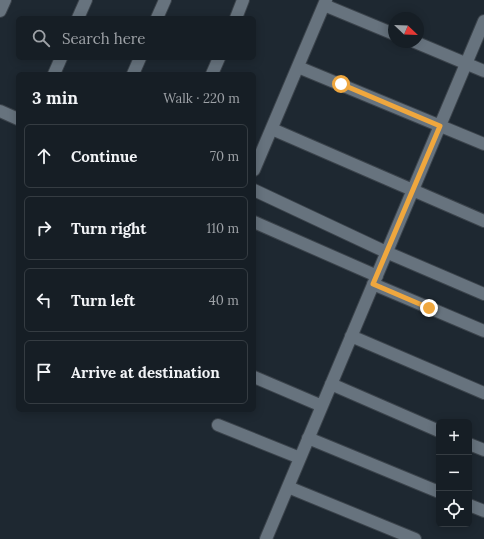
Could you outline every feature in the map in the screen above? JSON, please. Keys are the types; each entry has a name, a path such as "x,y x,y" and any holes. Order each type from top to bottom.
{"street":[{"path":"0,11 5,0"},
{"path":"79,16 86,0"},
{"path":"159,16 165,0"},
{"path":"237,16 243,0"},
{"path":"256,165 325,3 388,31"},
{"path":"266,539 484,21"},
{"path":"424,46 484,71"},
{"path":"55,72 60,60"},
{"path":"134,72 139,60"},
{"path":"213,72 218,60"},
{"path":"298,67 484,144"},
{"path":"0,111 16,118"},
{"path":"272,129 484,221"},
{"path":"256,191 386,252 484,294"},
{"path":"256,223 484,332"},
{"path":"351,336 484,393"},
{"path":"256,377 322,406"},
{"path":"331,384 436,430"},
{"path":"218,425 300,458"},
{"path":"308,438 437,491"},
{"path":"472,445 484,450"},
{"path":"288,486 415,539"},
{"path":"472,506 484,511"}],"route":[{"path":"341,84 440,126 373,284 429,308"}]}
